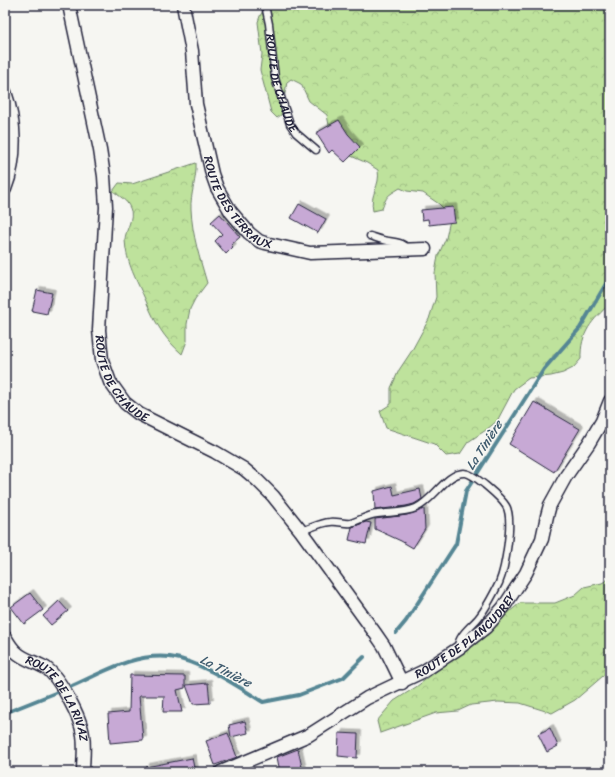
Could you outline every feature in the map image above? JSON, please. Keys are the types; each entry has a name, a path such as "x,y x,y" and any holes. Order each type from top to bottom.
{"street":[{"name":"ROUTE DE CHAUDE","path":"69,5 100,150 104,176 106,207 99,330 102,360 105,372 113,387 125,403 139,414 215,452 244,469 273,496 301,531 384,646 402,683"},
{"name":"ROUTE DES TERRAUX","path":"183,5 192,51 196,104 212,174 217,188 226,204 242,226 254,237 265,243 304,252 325,253 364,250 425,249"},
{"path":"5,92 11,112 13,147 13,162 5,189"},
{"name":"ROUTE DE PLANCUDREY","path":"221,772 309,735 367,698 402,683 424,671 486,627 500,612 520,585 535,557 542,539 550,505 566,476 598,428 610,401"},
{"name":"ROUTE DE LA RIVAZ","path":"5,637 16,652 45,668 59,682 79,719 82,730 84,739 83,772"}],"lane":[{"name":"ROUTE DE CHAUDE","path":"265,5 269,24 275,78 290,124 296,133 316,150"},
{"path":"370,236 383,241 405,245 408,250"},
{"path":"301,531 331,522 350,523 378,514 415,509 427,502 451,478 459,474 468,473 482,483 502,500 510,513 508,536 503,569 495,592 478,618 458,642 458,648"}],"green space":[{"path":"266,5 610,5 610,304 588,328 581,350 581,359 573,368 563,373 551,376 529,378 514,389 497,421 468,442 460,454 446,456 434,444 386,428 380,411 391,404 391,388 399,370 411,352 429,319 436,297 435,273 438,256 446,238 450,220 444,209 439,204 423,193 407,191 400,188 388,196 382,209 373,211 372,205 378,181 378,170 351,156 329,125 327,115 309,101 301,84 291,79 287,82 281,115 277,118 271,112 260,70 262,54 258,22"},
{"path":"196,163 196,175 191,203 192,219 197,247 207,283 195,299 190,309 187,324 187,341 182,354 165,336 157,323 132,272 127,256 125,240 126,232 131,220 131,212 123,198 113,191 119,183 132,184"},
{"path":"610,578 610,670 575,700 552,713 520,703 498,702 471,705 458,711 436,713 380,733 377,721 394,701 416,687 461,652 520,603 555,603 575,595 584,587 602,583"}],"building":[{"path":"339,120 348,134 360,147 345,162 332,150 329,153 316,133"},
{"path":"299,204 326,219 318,233 291,218"},
{"path":"453,207 455,222 429,225 428,219 422,220 421,210"},
{"path":"220,214 240,237 231,245 233,247 226,254 215,241 222,234 211,222"},
{"path":"37,290 52,293 47,314 32,311"},
{"path":"534,402 580,429 554,472 509,444"},
{"path":"392,486 394,495 420,489 422,499 414,504 406,506 375,510 374,491"},
{"path":"424,509 425,529 413,548 375,529 375,519 407,515"},
{"path":"366,522 371,523 366,544 349,540 352,527"},
{"path":"30,593 43,610 24,624 11,607"},
{"path":"59,601 68,611 51,625 43,616"},
{"path":"130,675 185,676 185,688 177,690 182,712 163,712 164,696 139,696 143,740 110,743 108,714 129,712"},
{"path":"208,683 210,703 193,704 186,685"},
{"path":"245,721 248,733 231,737 229,725"},
{"path":"550,728 558,746 547,752 538,734"},
{"path":"228,733 237,757 215,765 206,741"},
{"path":"339,733 358,734 357,758 338,756"},
{"path":"298,749 303,772 280,772 277,757"},
{"path":"192,758 195,772 146,772 146,767"}],"waterway":[{"name":"La Tinière","path":"396,633 406,621 456,544 466,491 544,369 580,328 610,277"},
{"name":"La Tinière","path":"5,713 70,687 118,665 143,658 170,657 194,663 218,675 263,702 299,695 343,678 364,657"}]}
